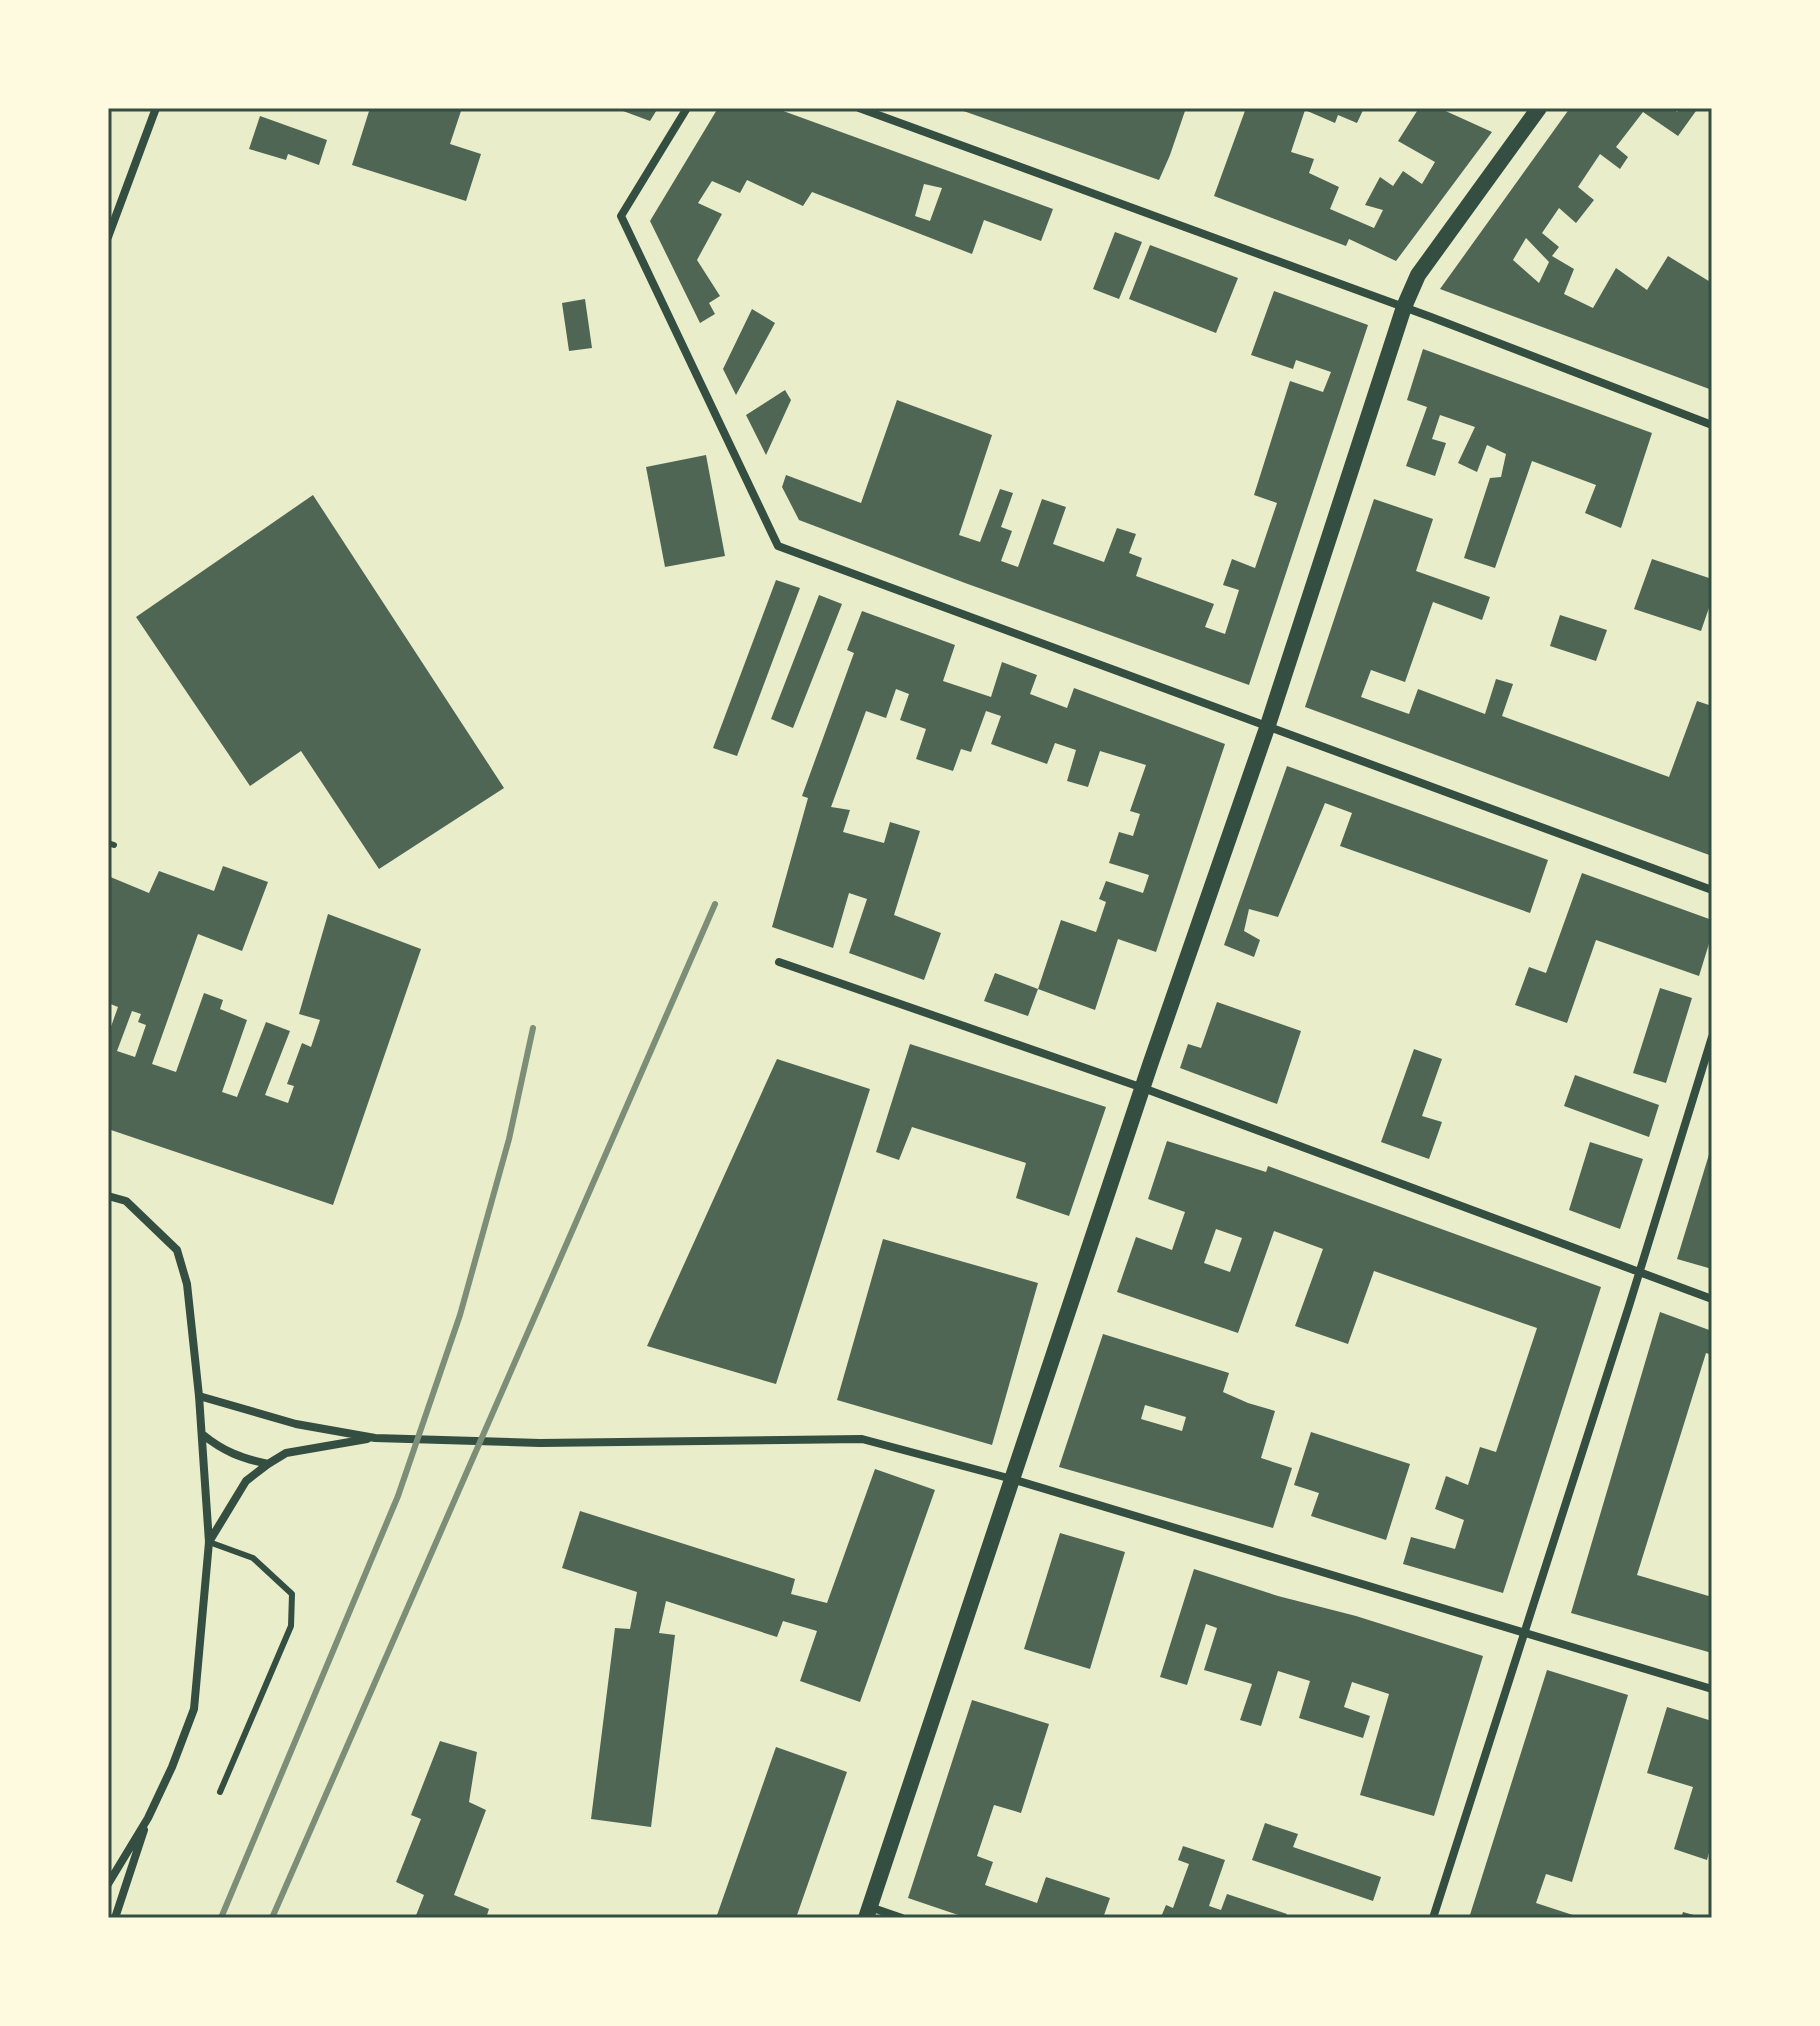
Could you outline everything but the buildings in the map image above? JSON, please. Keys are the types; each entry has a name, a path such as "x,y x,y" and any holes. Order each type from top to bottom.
{"main road":[{"path":"868,1913 1143,1088 1268,725 1404,307 1418,275 1539,108"}],"street":[{"path":"108,237 156,108"},
{"path":"687,108 621,216 778,546 1712,890"},
{"path":"859,108 1404,307 1712,425"},
{"path":"779,962 1143,1088 1712,1299"},
{"path":"1433,1918 1712,1037"},
{"path":"108,1196 126,1201 177,1250 187,1284 199,1396 209,1542 194,1709 148,1818 108,1884"},
{"path":"199,1396 296,1424 375,1438 540,1443 862,1439 1012,1479 1712,1689"},
{"path":"202,1434 218,1447 242,1458 268,1464"},
{"path":"209,1542 246,1481 268,1464 286,1453 375,1438"},
{"path":"115,1918 148,1818"},
{"path":"868,1913 902,1918"}],"lane":[{"path":"209,1542 253,1558 292,1594 291,1626 220,1792"}],"railway":[{"path":"272,1918 715,904"},
{"path":"221,1918 398,1496 460,1315 509,1139 533,1028"}]}
